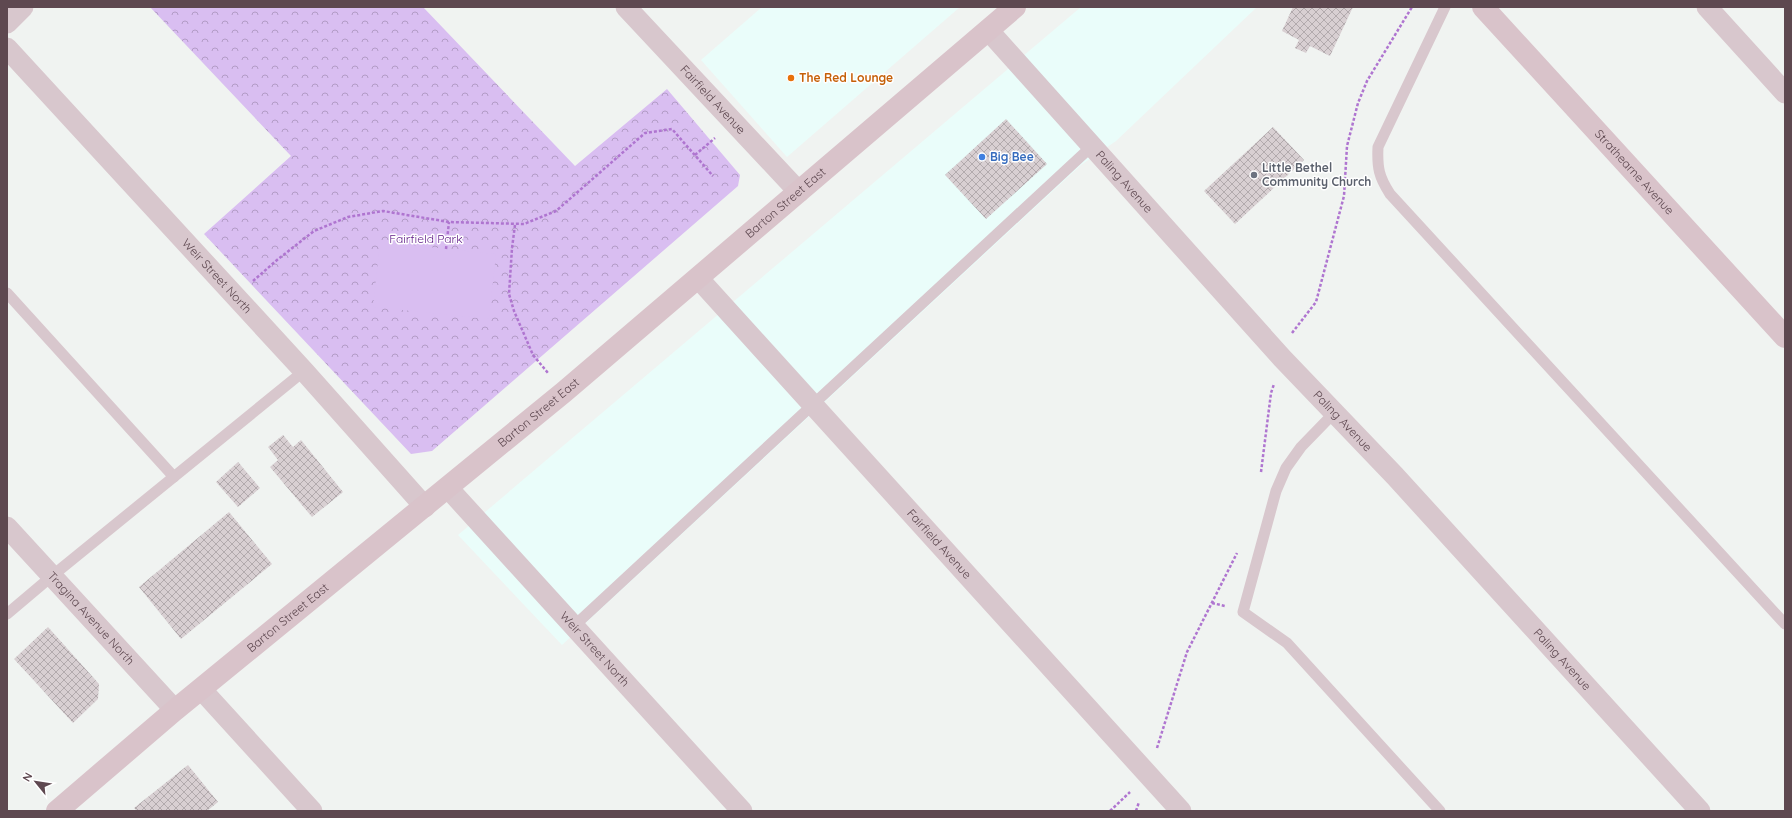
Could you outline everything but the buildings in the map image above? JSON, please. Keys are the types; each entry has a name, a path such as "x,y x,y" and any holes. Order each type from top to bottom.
{"main road":[{"name":"Barton Street East","path":"57,811 175,710 564,392 1015,7"},
{"name":"Strathearne Avenue","path":"1483,7 1785,337"}],"street":[{"path":"7,22 23,7"},
{"name":"Fairfield Avenue","path":"626,7 799,192"},
{"path":"1707,7 1785,93"},
{"name":"Paling Avenue","path":"988,30 1282,358 1395,476 1700,811"},
{"name":"Weir Street North","path":"7,48 236,296 425,506"},
{"name":"Fairfield Avenue","path":"698,278 1180,811"},
{"name":"Weir Street North","path":"448,488 742,811"},
{"name":"Tragina Avenue North","path":"7,527 175,710"},
{"path":"201,689 312,811"}],"lane":[{"path":"1445,7 1378,147 1377,164 1381,180 1390,194 1785,624"},
{"path":"573,627 1092,146"},
{"path":"7,294 174,477"},
{"path":"7,614 304,371"},
{"path":"1334,413 1300,447 1286,468 1276,491 1243,612 1287,643 1440,811"}],"path":[{"path":"1261,474 1271,393 1291,335 1316,302 1344,196 1348,146 1358,103 1367,80 1412,7"},
{"path":"236,296 277,260 314,231 348,217 383,211 450,222 515,225 524,224 556,211 645,133 672,129 713,176"},
{"path":"446,249 450,222"},
{"path":"515,225 508,294 533,355 564,392"},
{"path":"1136,811 1187,652 1240,548"}],"shaded area":[{"path":"762,7 960,7 787,157 701,60"},
{"path":"1081,7 1257,7 1116,141 1081,165 562,645 458,535"}],"green space":[{"name":"Fairfield Park","path":"150,7 423,7 575,166 667,89 740,175 738,186 432,451 411,454 204,234 291,156"},
{"path":"380,242 496,254 489,319 373,307"}],"place":[{"name":"The Red Lounge","path":"791,78"},
{"name":"Big Bee","path":"982,157"},
{"name":"Little Bethel Community Church","path":"1254,175"}]}
